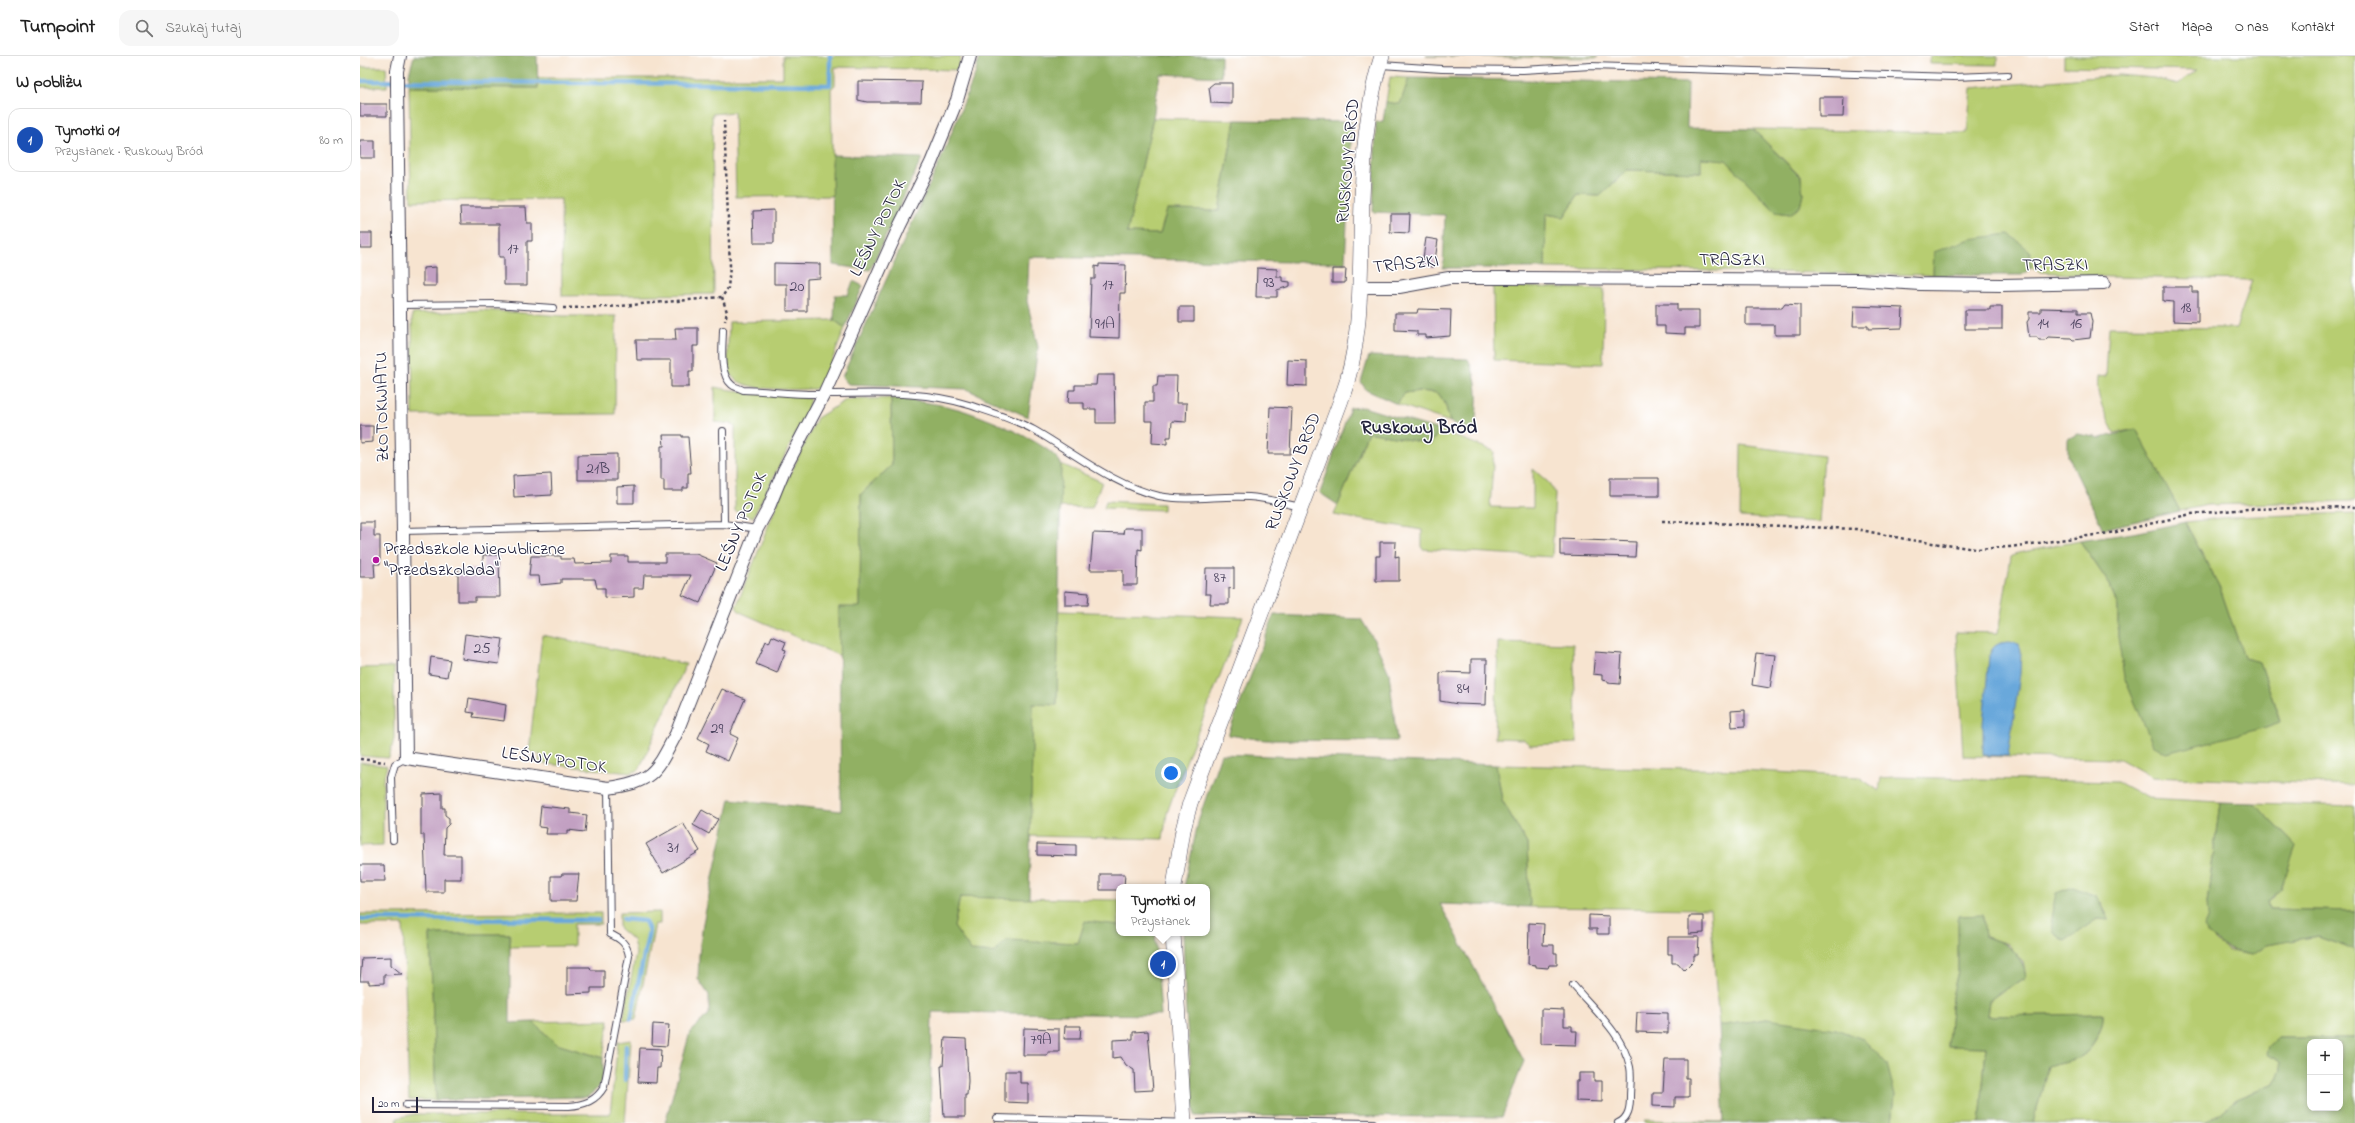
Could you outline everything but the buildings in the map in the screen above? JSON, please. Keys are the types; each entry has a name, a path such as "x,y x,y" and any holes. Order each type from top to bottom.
{"street":[{"name":"ZŁOTOKWIATU","path":"400,56 397,71 397,89 402,531 401,761"},
{"name":"LEŚNY POTOK","path":"401,761 608,788 630,785 642,780 648,777 660,765 676,734 757,529 768,509 784,470 824,394 857,316 934,156 957,100 970,56"},
{"name":"RUSKOWY BRÓD","path":"1174,884 1183,830 1190,803 1348,380 1357,341 1364,163 1368,122 1381,60"},
{"name":"TRASZKI","path":"1360,287 1399,287 1448,278 1859,280 1920,284 2001,285 2104,283"},
{"path":"1173,936 1183,1122"}],"lane":[{"path":"1381,60 1442,69 1523,70 1591,66 1954,78 2008,74"},
{"path":"400,305 495,304 553,308"},
{"path":"723,330 724,367 732,385 743,390 824,394 877,393 936,397 968,405 1032,429 1082,460 1138,489 1160,496 1185,499 1248,497 1269,499 1301,507"},
{"path":"723,431 724,524"},
{"path":"402,531 724,524 757,529"},
{"path":"392,840 391,777 401,761"},
{"path":"406,1105 569,1106 585,1104 600,1095 604,1087 629,956 628,947 620,938 610,934 608,788"},
{"path":"1573,984 1618,1038 1626,1053 1630,1068 1630,1107 1627,1116 1618,1123"},
{"path":"997,1118 1183,1122 1373,1123"}],"path":[{"path":"722,297 728,288 730,266 724,121"},
{"path":"553,308 608,307 722,297"},
{"path":"722,297 727,312 723,330"},
{"path":"1662,521 1856,529 1910,540 1976,548 2010,547 2116,532 2198,514 2248,509 2355,507"},
{"path":"360,759 401,761"}],"green space":[{"path":"414,56 537,56 538,88 409,87 409,74"},
{"path":"783,56 961,56 958,70 835,67 835,85 831,89 833,196 736,197 734,112 712,114 714,294 562,296 561,199 411,201 409,87 538,88 538,78 783,78"},
{"path":"979,56 1221,56 1221,77 1160,74 1153,118 1127,233 1160,234 1167,210 1219,211 1235,120 1352,122 1345,263 1029,257 1027,301 1038,347 1028,417 966,389 848,384 842,377 941,159 976,72"},
{"path":"1426,56 1597,56 1597,58"},
{"path":"1930,56 1997,56 1997,65 1930,64"},
{"path":"2064,56 2355,56 2355,501 2207,505 2180,511 2136,429 2114,433 2102,406 2097,385 2098,377 2106,376 2109,327 2236,328 2252,280 2110,277 2041,272 2031,268 2030,251 1934,252 1933,275 1545,268 1546,214 1564,217 1578,195 1600,196 1627,170 1701,172 1700,157 1726,160 1776,212 1790,214 1800,207 1803,194 1801,177 1753,129 1967,133 1971,88 2119,75 2154,78 2178,84 2197,70 2064,67"},
{"path":"360,67 386,67 387,87 360,87"},
{"path":"1390,77 1409,78 1400,105 1386,102"},
{"path":"1409,78 1688,83 1687,128 1753,129 1801,178 1803,194 1800,207 1790,214 1776,212 1726,160 1701,158 1701,172 1627,170 1600,196 1578,195 1564,217 1546,214 1545,268 1443,268 1445,215 1373,212 1376,122 1383,121 1386,102 1400,104"},
{"path":"1153,118 1235,120 1219,211 1167,210 1160,234 1127,233"},
{"path":"832,155 922,158 870,270 833,265"},
{"path":"2009,234 2030,251 2031,268 2022,275 1933,275 1934,252 1970,239"},
{"path":"853,281 863,286 845,328 834,320 835,295 848,295"},
{"path":"1493,286 1604,289 1603,364 1494,360"},
{"path":"482,310 563,316 616,316 615,414 413,415 412,314"},
{"path":"834,320 845,328 823,383 815,389 768,389 754,387 743,384 734,378 729,371 729,322"},
{"path":"1369,356 1468,359 1475,378 1477,395 1475,431 1450,422 1445,403 1438,393 1420,391 1405,393 1397,404 1366,390 1361,382"},
{"path":"715,387 810,399 807,412 753,517 735,511 735,427 732,424 715,422"},
{"path":"1420,391 1438,393 1445,403 1450,422 1397,404 1405,393"},
{"path":"891,398 892,465 861,494 860,608 839,607 840,656 740,612 736,607 781,494 817,418 846,400"},
{"path":"891,398 942,405 982,417 1031,439 1055,456 1061,464 1057,705 1033,704 1029,899 960,897 954,927 971,951 994,953 1006,940 1078,943 1085,921 1116,925 1116,936 1155,936 1161,1015 932,1012 930,1123 665,1123 690,1032 709,1014 709,995 698,979 699,955 703,923 730,799 841,811 839,607 860,607 861,494 892,465"},
{"path":"1363,407 1439,430 1431,444 1368,432 1338,505 1320,493 1350,408"},
{"path":"2136,429 2180,511 2103,529 2068,456 2068,439 2077,434 2101,438"},
{"path":"1439,430 1494,451 1490,507 1533,508 1533,469 1549,483 1555,493 1552,557 1422,549 1422,530 1334,515 1368,432 1431,444"},
{"path":"1741,445 1824,456 1819,522 1740,517"},
{"path":"1061,464 1102,482 1092,508 1059,507"},
{"path":"1106,501 1163,504 1163,510 1104,508"},
{"path":"2355,513 2355,785 2152,777 2120,759 1963,756 1956,632 1998,633 2011,557 2018,553 2080,541 2110,585 2118,607 2118,637 2263,728 2280,721 2260,662 2244,658 2220,588 2185,522 2231,517"},
{"path":"2185,522 2220,588 2244,658 2260,662 2280,722 2263,728 2166,753 2153,745 2124,677 2118,637 2118,607 2110,585 2080,541 2139,532"},
{"path":"1058,611 1243,617 1178,782 1167,813 1163,839 1029,836 1033,704 1057,704"},
{"path":"1274,615 1361,619 1374,640 1389,673 1397,741 1265,740 1228,735"},
{"path":"542,635 686,664 639,770 630,773 539,763 540,754 529,752"},
{"path":"1498,642 1573,644 1577,743 1530,745 1523,739 1495,738"},
{"path":"394,667 394,739 389,758 360,756 360,668"},
{"path":"1221,754 1496,765 1502,800 1527,844 1530,907 1440,904 1524,1061 1502,1117 1195,1116 1186,1014 1183,936 1210,936 1210,884 1185,884 1199,818"},
{"path":"360,762 387,766 383,780 383,845 360,846"},
{"path":"1496,765 1742,770 1859,777 1879,791 1881,778 1894,777 2118,782 2148,798 2220,802 2207,903 2215,942 2229,951 2252,955 2266,945 2318,936 2355,949 2355,1038 2278,1038 2281,1070 2274,1084 2237,1099 2206,1123 2033,1123 2048,1066 2078,1058 2088,1051 2093,1045 2102,1026 2103,1014 1987,1016 1989,1001 2026,977 2023,962 2008,944 1985,937 1959,916 1958,971 1952,997 1948,1046 1986,1047 1980,1123 1892,1123 1895,1095 1767,1019 1719,1026 1710,909 1530,907 1527,844 1502,800","holes":["2101,903 2109,919 2097,919 2065,940"]},
{"path":"2220,802 2254,803 2296,846 2281,889 2268,901 2270,909 2355,911 2355,949 2318,936 2266,945 2252,955 2230,949 2214,940 2204,927 2208,915 2207,903"},
{"path":"2254,803 2355,806 2355,911 2270,909 2268,901 2274,897 2296,846"},
{"path":"2073,887 2096,896 2109,920 2097,919 2065,941 2054,933 2051,918 2056,893"},
{"path":"960,897 1116,900 1116,925 1085,922 1078,943 1006,940 994,953 971,951 954,927"},
{"path":"660,912 660,924 655,924 636,1019 623,1020 636,953 633,940 619,928 619,913"},
{"path":"601,913 601,924 574,924 574,946 510,947 510,934 430,934 436,1100 409,1100 403,925 360,925 360,914"},
{"path":"1983,915 1985,937 2001,943 2013,950 2021,961 2026,977 1989,1001 1987,1016 2103,1014 2103,1020 2099,1032 2088,1051 2078,1058 2048,1066 2033,1123 1980,1123 1986,1047 1948,1046 1952,997 1958,971 1958,916"},
{"path":"430,934 510,934 510,1023 533,1022 556,1044 603,1058 603,1076 597,1089 587,1097 436,1100"},
{"path":"1767,1019 1836,1029 1863,1039 1887,1064 1895,1095 1892,1123 1724,1123 1719,1026"},
{"path":"609,1020 603,1058 556,1044 533,1022"},
{"path":"2278,1038 2355,1038 2355,1123 2206,1123 2237,1099 2274,1084 2281,1070 2280,1062 2267,1054 2269,1046"},
{"path":"631,1040 625,1123 398,1123 397,1118 415,1114 610,1114 618,1042"},
{"path":"1645,1120 1724,1122 1724,1123 1645,1123"}],"water":[{"path":"2009,642 2019,644 2021,650 2020,674 2008,756 1983,755 1983,724 1989,656 1992,649 1996,645"}],"waterway":[{"path":"360,81 830,85 830,56"},
{"path":"360,919 598,920"},
{"path":"623,919 645,921 649,931 631,1019"},
{"path":"625,1080 626,1046"}],"place":[{"name":"Przedszkole Niepubliczne \"Przedszkolada\"","path":"376,560"},
{"name":"Tymotki 01","path":"1163,964"}],"district":[{"name":"Ruskowy Bród","path":"1419,428"}]}
